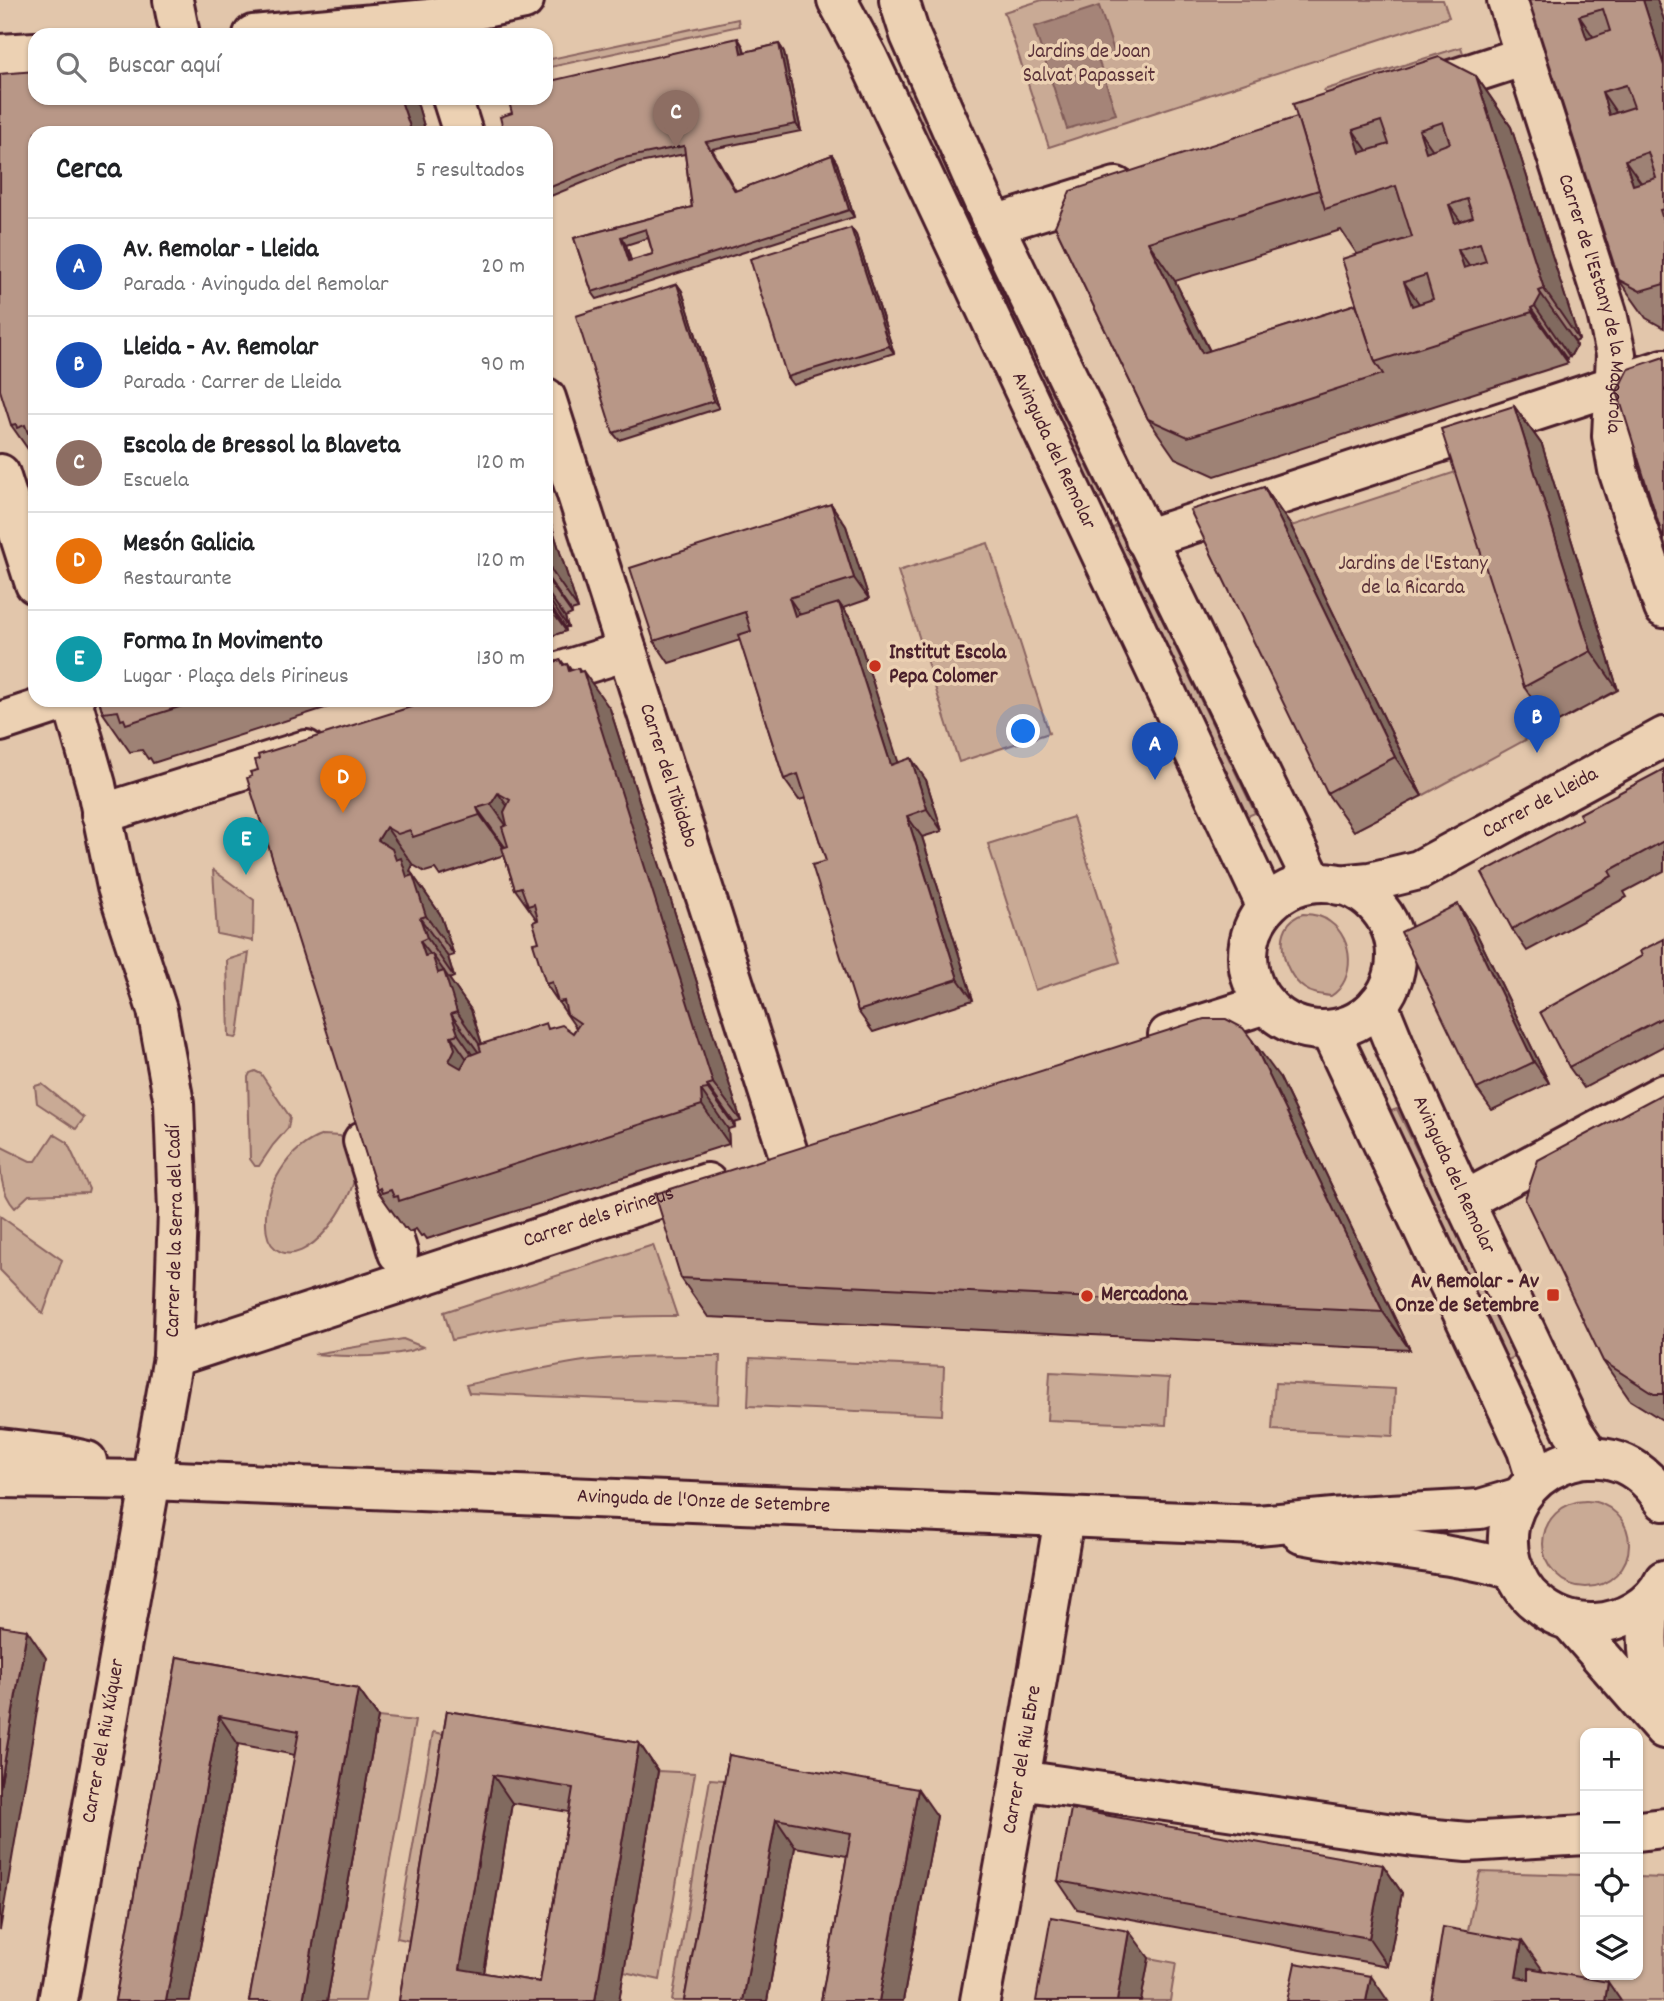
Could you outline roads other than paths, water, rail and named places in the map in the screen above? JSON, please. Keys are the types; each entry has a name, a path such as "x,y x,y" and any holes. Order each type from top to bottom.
{"street":[{"path":"173,0 179,28"},
{"path":"409,28 431,27 524,0"},
{"name":"Avinguda del Remolar","path":"837,0 868,58 1266,905"},
{"path":"899,0 910,35 994,225 1145,539 1292,839 1326,883"},
{"name":"Carrer de l'Estany de la Magarola","path":"1507,0 1607,313 1616,354 1612,436 1618,470 1664,608"},
{"path":"0,54 28,52"},
{"path":"1385,101 1525,56"},
{"path":"454,105 461,126"},
{"path":"994,225 1149,176"},
{"path":"1145,539 1664,369"},
{"name":"Carrer del Tibidabo","path":"553,420 789,1156"},
{"path":"0,474 25,517 28,537"},
{"path":"553,674 626,651"},
{"path":"0,722 47,707"},
{"name":"Carrer de la Serra del Cadí","path":"71,707 96,785 117,887 157,1010 174,1103 178,1211 173,1357 150,1480"},
{"name":"Carrer de Lleida","path":"1326,883 1370,882 1419,870 1664,737"},
{"path":"101,814 339,740"},
{"path":"1292,839 1315,852 1368,866 1399,866 1428,861 1460,847"},
{"name":"Carrer de Lleida","path":"1385,917 1419,870"},
{"path":"1326,883 1359,891 1379,906 1394,939 1391,983 1378,1004 1355,1022 1330,1031 1311,1029 1286,1020 1266,1004 1254,986 1248,960 1251,935 1266,905 1290,888 1326,883"},
{"path":"1131,1046 1266,1004"},
{"name":"Avinguda del Remolar","path":"1378,1004 1464,1201 1573,1431 1591,1458"},
{"path":"1330,1031 1527,1450 1528,1488 1512,1516 1508,1538 1518,1581 1531,1599 1549,1613 1570,1621 1593,1623 1614,1621 1634,1612 1661,1587"},
{"path":"1464,1201 1664,1094"},
{"path":"351,1105 398,1253"},
{"name":"Carrer dels Pirineus","path":"173,1357 826,1144"},
{"name":"Avinguda de l'Onze de Setembre","path":"0,1448 60,1455 150,1480"},
{"path":"1591,1458 1611,1460 1630,1468 1647,1479 1664,1501"},
{"name":"Avinguda de l'Onze de Setembre","path":"0,1478 150,1480 1258,1525 1480,1509 1528,1488 1553,1468 1572,1460 1591,1458"},
{"name":"Carrer del Riu Xúquer","path":"58,2001 150,1480"},
{"name":"Carrer del Riu Ebre","path":"980,2001 1064,1518"},
{"name":"Avinguda de l'Onze de Setembre","path":"1258,1525 1349,1543 1481,1561 1514,1570"},
{"path":"1661,1587 1646,1633 1649,1669 1664,1719"},
{"path":"1570,1621 1664,1728"},
{"path":"1020,1780 1414,1837 1467,1842 1580,1835"},
{"path":"1643,1830 1664,1828"}],"place":[{"name":"Escola de Bressol la Blaveta","path":"676,148"},
{"name":"Institut Escola Pepa Colomer","path":"875,666"},
{"name":"Lleida - Av. Remolar","path":"1537,753"},
{"name":"Av. Remolar - Lleida","path":"1155,780"},
{"name":"Mesón Galicia","path":"343,813"},
{"name":"Forma In Movimento","path":"246,875"},
{"name":"Av Remolar - Av Onze de Setembre","path":"1553,1295"},
{"name":"Mercadona","path":"1087,1296"}],"park label":[{"name":"Jardins de Joan Salvat Papasseit","path":"1089,65"},
{"name":"Jardins de l'Estany de la Ricarda","path":"1413,577"}]}
